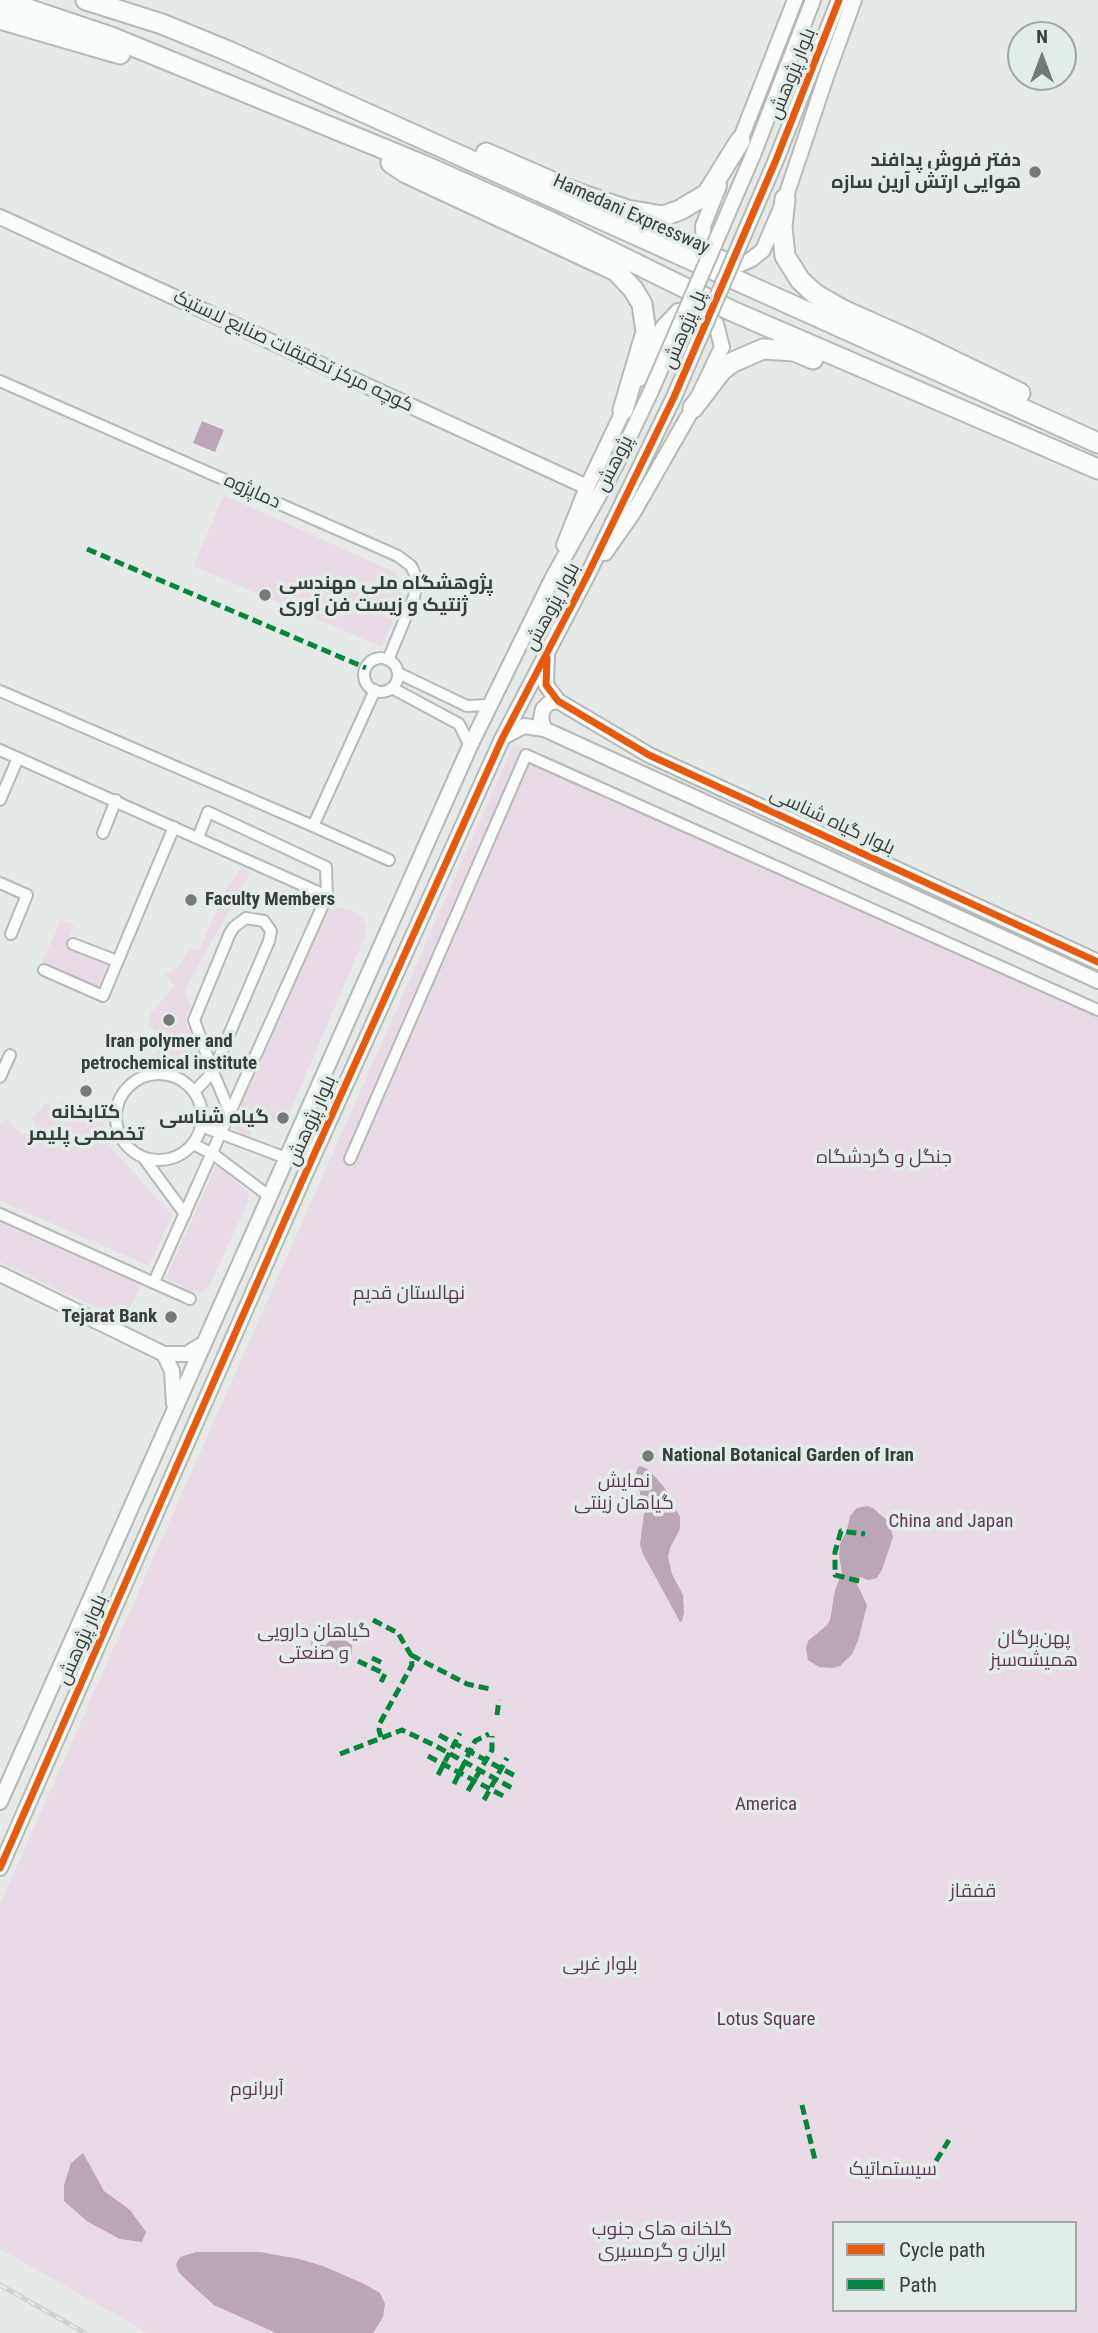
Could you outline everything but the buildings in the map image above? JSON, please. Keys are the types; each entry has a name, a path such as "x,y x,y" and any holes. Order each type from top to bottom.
{"highway":[{"name":"Hamedani Expressway","path":"1,0 111,37 423,165 553,223 732,311 1098,469"},
{"name":"Hamedani Expressway","path":"86,0 162,24 228,51 1098,442"},
{"path":"124,0 162,24"},
{"path":"0,19 248,93"},
{"path":"343,103 393,117 580,194 627,210 663,216 680,211 707,194 746,148"},
{"path":"345,135 406,173 616,271 633,289 642,304 646,332 623,410"},
{"path":"785,199 782,227 785,256 800,281 815,294 843,310 1054,409 1098,442"},
{"path":"693,408 722,370 733,362 764,349 794,351 1027,449 1066,454"}],"street":[{"path":"796,0 746,148 703,226 704,246 716,256 739,265 763,250 785,199 854,0"},
{"name":"بلوار پژوهش","path":"746,148 813,0"},
{"name":"بلوار پژوهش","path":"776,160 839,0"},
{"name":"پل پژوهش","path":"653,388 746,148"},
{"name":"پل پژوهش","path":"674,397 776,160"},
{"name":"کوچه مرکز تحقیقات صنایع لاستیک","path":"0,217 587,487"},
{"path":"552,579 587,487 670,318 678,311 693,310 716,324 722,347 693,408 633,513 587,576"},
{"name":"دماپژوه","path":"0,381 398,556 411,566 416,587 388,660"},
{"name":"پژوهش","path":"576,539 653,388"},
{"name":"بلوار پژوهش","path":"0,1868 297,1193 502,739 587,576 674,397"},
{"name":"بلوار پژوهش","path":"0,1802 470,746 552,579 576,539"},
{"path":"502,739 509,732 524,726 544,729 541,718 543,709 549,703 558,701 546,685 548,649"},
{"path":"376,659 393,663 398,673 398,679 392,688 380,692 366,683 365,671 376,659"},
{"path":"398,673 467,706 489,705"},
{"path":"392,688 459,724 470,746"},
{"path":"313,826 374,690"},
{"path":"0,691 389,860"},
{"name":"بلوار گیاه شناسی","path":"558,701 649,755 1098,962"},
{"name":"بلوار گیاه شناسی","path":"544,729 1098,981"},
{"path":"0,750 327,896"},
{"path":"350,1159 526,755 1098,1010"},
{"path":"0,800 18,758"},
{"path":"103,833 116,800"},
{"path":"154,1282 327,896 326,867 208,812 198,838"},
{"path":"44,970 103,996 174,827"},
{"path":"0,883 27,895 11,934"},
{"path":"194,1092 213,1072 269,941 271,931 264,921 246,918 234,927 194,1020 213,1072 230,1113"},
{"path":"73,944 117,961"},
{"path":"0,1077 10,1055"},
{"path":"156,1074 177,1079 194,1092 200,1104 201,1126 193,1144 183,1153 170,1159 156,1160 130,1150 121,1139 116,1125 116,1111 120,1097 129,1086 156,1074"},
{"path":"201,1126 286,1158"},
{"path":"193,1144 213,1154 269,1196"},
{"path":"143,1157 185,1214"},
{"path":"0,1214 190,1299"},
{"path":"0,1274 164,1354 187,1354 203,1344"},
{"path":"164,1354 172,1371 174,1409"}],"green space":[{"path":"224,495 394,572 401,579 404,590 382,647 193,566"},
{"name":"National Botanical Garden of Iran","path":"514,744 558,760 1098,1008 1098,2333 148,2333 0,2249 0,1904"},
{"path":"241,868 250,873 185,990 191,1006 185,1017 200,1059 200,1067 192,1070 161,1061 141,1065 167,1044 149,1025 151,1013 175,985 165,975 178,967 190,948 199,950 227,888"},
{"path":"339,907 362,917 366,926 365,936 286,1121 280,1119 273,1123 256,1124 248,1138 237,1134 233,1124 320,926 327,912"},
{"path":"61,920 74,925 66,946 107,965 98,987 41,964"},
{"path":"109,1099 104,1111 105,1141 172,1215 149,1266 0,1201 0,1125 7,1119 22,1135 36,1127 32,1117 47,1103 55,1109 63,1100 84,1117"},
{"path":"221,1164 232,1172 231,1178 248,1192 249,1200 208,1288 202,1292 191,1291 166,1278 216,1166"},
{"path":"0,1222 141,1285 124,1320 0,1262"}],"shaded area":[{"path":"202,421 224,430 215,452 193,443"},
{"path":"641,1466 649,1470 664,1487 680,1517 680,1529 668,1557 672,1574 683,1595 684,1613 680,1622 640,1545 644,1513 638,1483 642,1480 636,1473"},
{"path":"867,1506 889,1522 893,1537 877,1578 868,1580 860,1577 855,1580 867,1605 852,1654 840,1666 819,1667 808,1660 808,1641 830,1620 835,1590 842,1573 840,1544 850,1516 857,1508"},
{"path":"312,1638 325,1646 332,1638 343,1639 352,1645 352,1654 343,1663 330,1661 318,1655 311,1644"},
{"path":"83,2153 104,2191 130,2210 146,2232 142,2242 120,2239 88,2222 64,2201 64,2185 71,2163"},
{"path":"196,2252 260,2252 323,2266 380,2293 385,2304 383,2317 373,2333 276,2333 214,2305 184,2278 176,2264 180,2257"}],"railway":[{"path":"0,2285 85,2333"}],"marked path":[{"path":"87,549 366,668"},
{"path":"859,1581 835,1575 835,1552 841,1531 865,1534"},
{"path":"373,1620 398,1633 411,1655 412,1665 380,1723 381,1737"},
{"path":"411,1655 467,1684 490,1689"},
{"path":"372,1658 385,1664"},
{"path":"358,1661 385,1674 381,1682"},
{"path":"497,1715 499,1700"},
{"path":"340,1754 402,1730 512,1788"},
{"path":"438,1775 460,1733"},
{"path":"454,1784 475,1741 489,1734"},
{"path":"439,1735 517,1777"},
{"path":"468,1791 492,1750 492,1736"},
{"path":"428,1756 507,1798"},
{"path":"484,1800 507,1758"},
{"path":"802,2105 815,2160"},
{"path":"936,2161 949,2140"}],"cycle path":[{"path":"0,1868 302,1181 502,739 587,576 674,397 776,160 839,0"},
{"path":"547,658 546,685 558,701 649,755 1098,962"}],"place":[{"name":"دفتر فروش پدافند هوایی ارتش آرین سازه","path":"1035,172"},
{"name":"پژوهشگاه ملی مهندسی ژنتیک و زیست فن آوری","path":"265,595"},
{"name":"Faculty Members","path":"191,900"},
{"name":"Iran polymer and petrochemical institute","path":"169,1020"},
{"name":"کتابخانه تخصصی پلیمر","path":"86,1091"},
{"name":"گیاه شناسی","path":"283,1118"},
{"name":"Tejarat Bank","path":"171,1317"},
{"name":"National Botanical Garden of Iran","path":"648,1456"}],"park label":[{"name":"جنگل و گردشگاه","path":"884,1158"},
{"name":"نهالستان قدیم","path":"409,1294"},
{"name":"نمایش گیاهان زینتی","path":"624,1493"},
{"name":"China and Japan","path":"951,1522"},
{"name":"گیاهان دارویی و صنعتی","path":"314,1643"},
{"name":"پهن‌برگان همیشه‌سبز","path":"1034,1650"},
{"name":"America","path":"766,1805"},
{"name":"قفقاز","path":"973,1892"},
{"name":"بلوار غربی","path":"600,1965"},
{"name":"Lotus Square","path":"766,2020"},
{"name":"آربرانوم","path":"257,2090"},
{"name":"سیستماتیک","path":"893,2170"},
{"name":"گلخانه های جنوب ایران و گرمسیری","path":"662,2241"}]}
